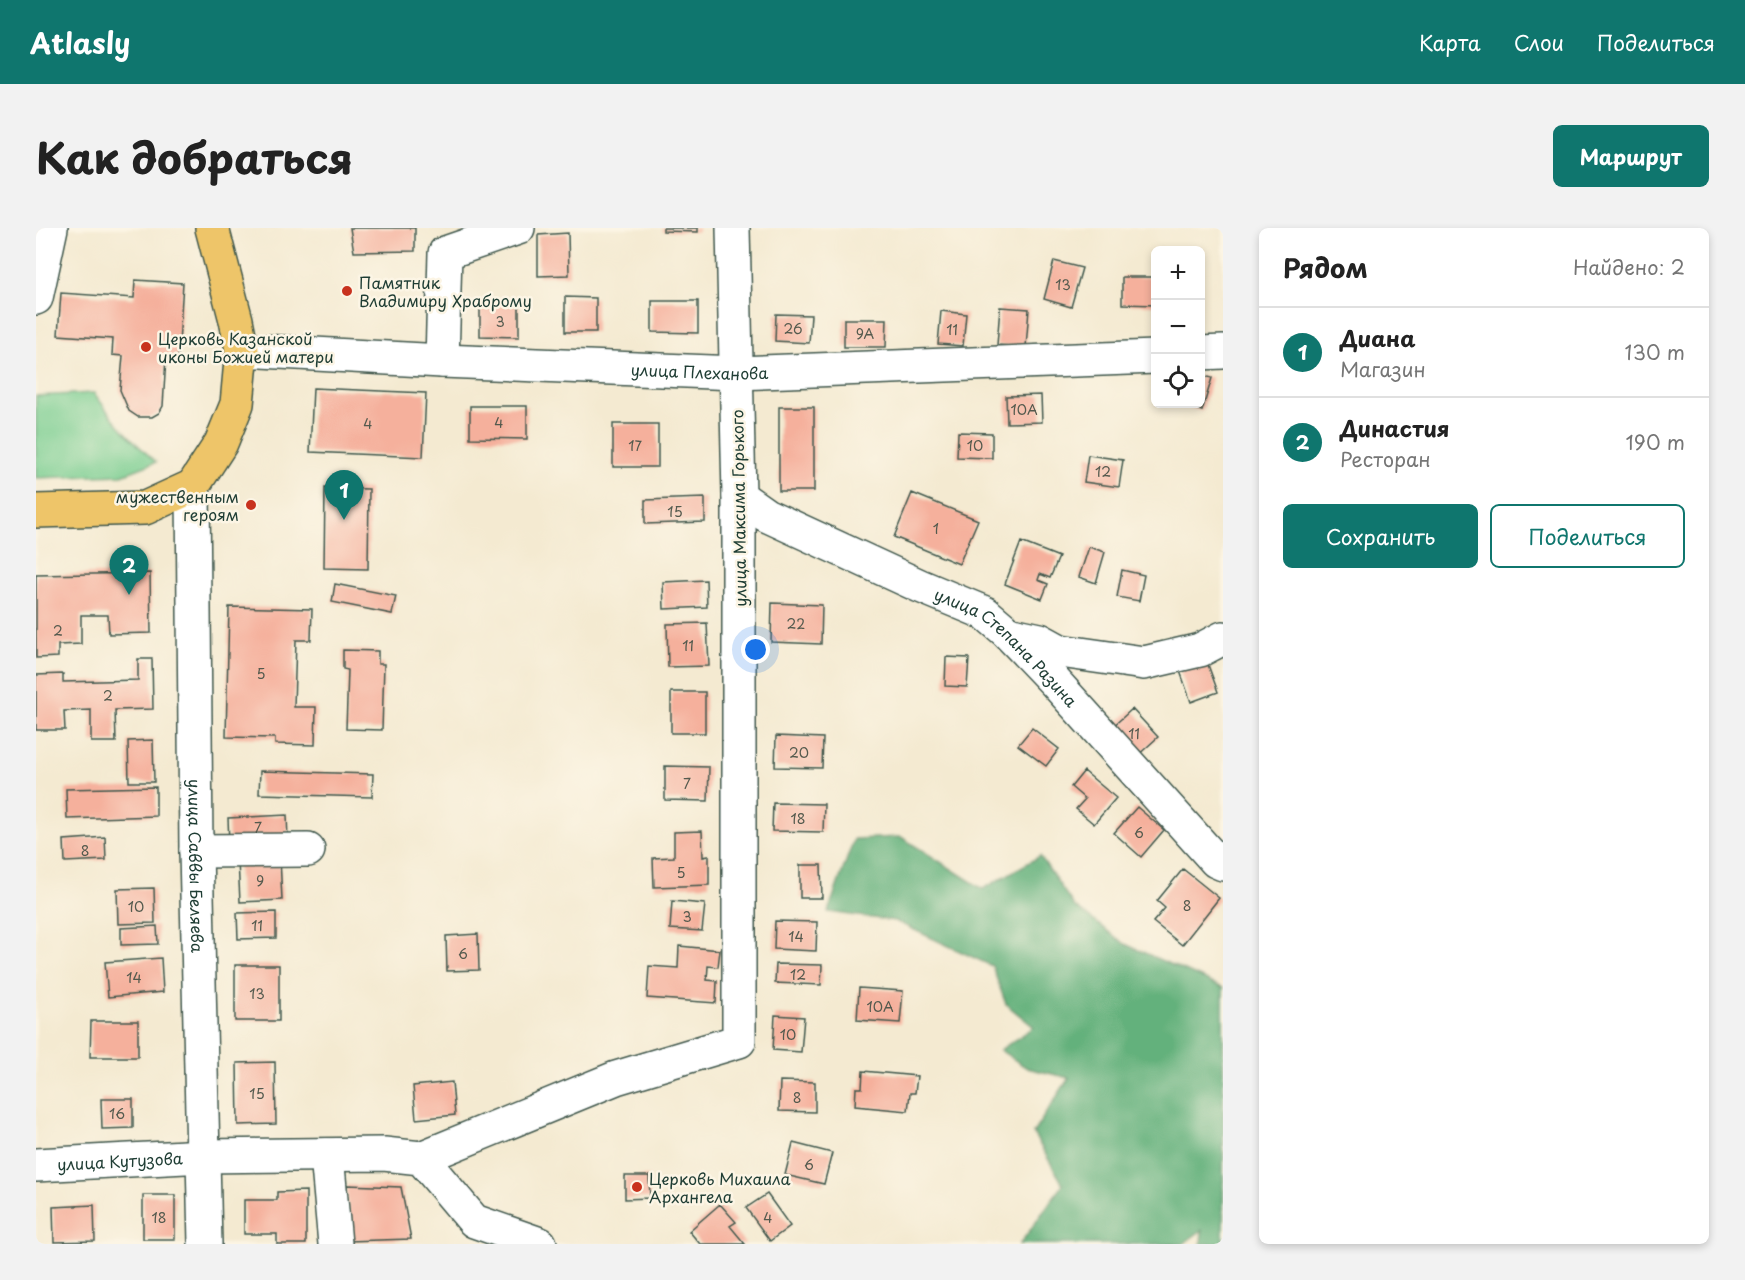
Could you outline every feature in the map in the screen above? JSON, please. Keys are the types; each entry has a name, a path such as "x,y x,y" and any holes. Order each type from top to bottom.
{"main road":[{"path":"36,511 145,508 193,486 221,443 237,404 242,350 212,228"}],"street":[{"path":"36,298 51,228"},
{"path":"442,361 445,253 518,228"},
{"name":"улица Максима Горького","path":"421,1158 616,1078 739,1041 739,496 733,228"},
{"name":"улица Плеханова","path":"242,350 736,373 1151,357"},
{"path":"1205,353 1223,352"},
{"name":"улица Саввы Беляева","path":"193,486 196,851 205,1244"},
{"name":"улица Степана Разина","path":"739,496 766,515 920,586 985,613 1054,681 1216,861 1223,864"},
{"path":"1007,633 1040,640 1060,651 1144,663 1200,650 1223,638"},
{"path":"196,851 308,850"},
{"name":"улица Кутузова","path":"36,1165 204,1156 384,1154 421,1158"},
{"path":"327,1155 335,1244"},
{"path":"421,1158 474,1221 540,1244"}],"green space":[{"path":"94,393 123,429 156,462 122,475 36,478 36,396"},
{"path":"901,837 983,889 1040,856 1074,906 1125,944 1223,988 1223,1244 1201,1244 1202,1230 1183,1244 1020,1244 1063,1184 1033,1133 1069,1078 1027,1068 1000,1050 1034,1027 1006,1004 992,966 895,921 828,912 854,839"}],"building":[{"path":"350,228 415,228 415,251 354,252"},
{"path":"663,228 698,228 698,232 663,231"},
{"path":"568,233 569,275 538,276 538,235"},
{"path":"1054,261 1082,268 1071,307 1044,299"},
{"path":"1122,277 1151,277 1151,305 1122,304"},
{"name":"Церковь Казанской иконы Божией матери","path":"135,280 183,283 178,359 166,358 163,406 159,413 152,417 138,417 129,411 120,390 123,356 112,355 113,339 58,335 61,293 134,298"},
{"path":"565,297 596,298 596,332 565,332"},
{"path":"652,301 698,301 698,333 652,332"},
{"path":"480,305 519,305 519,337 480,336"},
{"path":"1000,307 1029,309 1026,347 997,345"},
{"path":"941,311 966,314 963,346 938,344"},
{"path":"776,314 811,315 809,343 775,341"},
{"path":"844,319 887,319 886,347 844,347"},
{"path":"1205,376 1212,378 1205,401"},
{"path":"313,388 426,393 423,457 310,452"},
{"path":"1041,395 1042,422 1007,423 1006,396"},
{"path":"470,406 527,406 527,439 470,438"},
{"path":"779,407 814,407 814,491 779,491"},
{"path":"613,424 658,424 658,467 613,467"},
{"path":"958,432 992,433 992,458 957,457"},
{"path":"1088,455 1123,460 1119,487 1084,482"},
{"path":"325,488 369,489 368,569 324,568"},
{"path":"912,493 978,520 959,564 894,537"},
{"path":"705,498 705,522 645,524 645,500"},
{"path":"1021,542 1059,557 1050,578 1040,574 1038,580 1048,584 1042,599 1005,584"},
{"path":"1089,547 1105,552 1096,583 1079,577"},
{"path":"1122,570 1144,575 1139,601 1117,597"},
{"path":"150,573 151,633 109,634 108,615 81,615 81,644 58,645 58,657 36,658 36,575"},
{"path":"706,580 707,607 664,609 663,582"},
{"path":"335,584 396,596 392,614 332,602"},
{"path":"772,603 822,605 821,644 771,642"},
{"path":"229,607 312,609 311,640 296,640 294,707 316,707 315,745 275,744 275,738 226,737"},
{"path":"707,623 709,666 668,667 667,624"},
{"path":"343,650 378,651 378,664 384,664 382,730 346,729 348,670 343,669"},
{"path":"946,657 969,658 967,687 945,686"},
{"path":"138,659 152,659 153,709 115,710 116,742 91,742 91,710 64,711 65,730 36,730 36,675 63,674 63,682 138,680"},
{"path":"1207,662 1218,692 1191,702 1180,671"},
{"path":"671,692 705,692 705,733 671,733"},
{"path":"1132,709 1158,737 1135,758 1110,729"},
{"path":"1032,728 1059,749 1046,766 1018,745"},
{"path":"776,736 823,738 822,768 775,767"},
{"path":"153,740 154,782 129,782 128,741"},
{"path":"665,766 709,767 708,801 665,800"},
{"path":"260,771 373,774 372,797 259,794"},
{"path":"1084,771 1116,798 1094,824 1076,809 1085,799 1071,787"},
{"path":"156,787 156,816 67,819 66,789"},
{"path":"773,803 824,804 823,832 772,831"},
{"path":"1137,807 1164,830 1141,857 1114,833"},
{"path":"287,815 288,840 229,843 228,818"},
{"path":"702,831 703,857 709,856 709,885 654,887 653,858 674,857 674,832"},
{"path":"105,837 106,860 65,862 64,840"},
{"path":"280,858 282,900 240,902 238,860"},
{"path":"800,865 821,865 822,898 800,898"},
{"path":"1183,869 1219,898 1182,945 1153,922 1165,908 1157,901"},
{"path":"154,888 155,923 118,924 117,889"},
{"path":"672,901 705,904 702,931 670,929"},
{"path":"276,912 276,938 238,939 237,913"},
{"path":"775,921 817,922 816,951 774,949"},
{"path":"157,926 158,944 121,945 121,928"},
{"path":"478,934 479,970 447,971 446,936"},
{"path":"679,946 720,950 718,967 708,966 707,980 717,981 716,1003 647,998 649,966 678,968"},
{"path":"161,958 163,992 108,997 105,962"},
{"path":"776,964 822,965 821,985 775,983"},
{"path":"235,965 279,965 279,1021 235,1021"},
{"path":"859,988 903,991 900,1023 857,1020"},
{"path":"775,1015 804,1017 801,1052 773,1050"},
{"path":"91,1021 138,1021 138,1057 90,1057"},
{"path":"275,1062 276,1124 238,1125 237,1063"},
{"path":"863,1071 917,1076 915,1093 910,1093 908,1111 855,1106 856,1088 862,1088"},
{"path":"780,1081 815,1082 815,1112 779,1111"},
{"path":"452,1082 455,1115 416,1119 413,1086"},
{"path":"101,1099 133,1099 133,1128 102,1129"},
{"path":"793,1143 832,1153 824,1184 785,1175"},
{"name":"Церковь Михаила Архангела","path":"625,1176 649,1176 650,1198 625,1199"},
{"path":"347,1185 401,1187 411,1239 348,1241"},
{"path":"306,1191 306,1244 277,1244 277,1234 244,1234 244,1200 277,1200 277,1192"},
{"path":"767,1194 790,1226 770,1241 746,1208"},
{"path":"143,1195 175,1195 175,1239 143,1239"},
{"path":"720,1204 736,1222 730,1226 745,1244 700,1244 689,1231"},
{"path":"94,1205 95,1241 54,1242 53,1207"}],"place":[{"name":"Памятник Владимиру Храброму","path":"347,291"},
{"name":"Церковь Казанской иконы Божией матери","path":"146,347"},
{"name":"мужественным героям","path":"251,505"},
{"name":"Диана","path":"344,520"},
{"name":"Династия","path":"129,595"},
{"name":"Церковь Михаила Архангела","path":"637,1187"}]}
